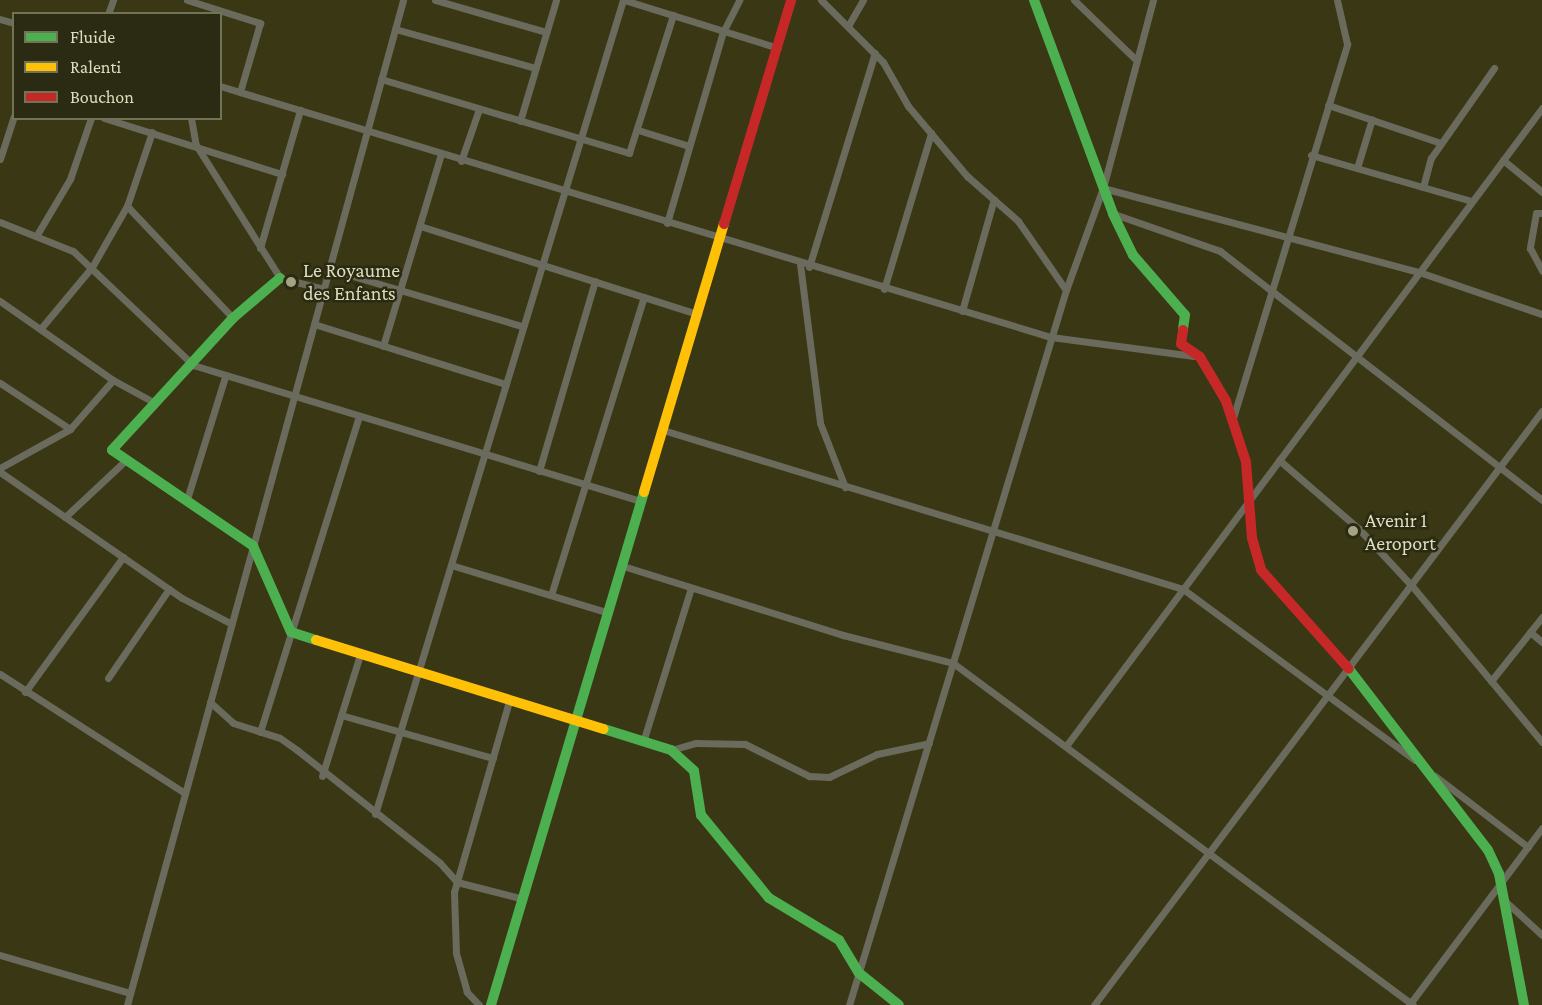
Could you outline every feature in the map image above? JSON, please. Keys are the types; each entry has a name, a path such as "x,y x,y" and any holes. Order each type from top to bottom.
{"street":[{"path":"187,0 260,23 240,92"},
{"path":"129,1004 130,993 403,0"},
{"path":"435,0 454,3 546,32"},
{"path":"520,121 556,0"},
{"path":"375,814 623,0 778,48"},
{"path":"667,223 723,32 739,0"},
{"path":"491,1005 791,0"},
{"path":"821,0 875,53 931,133 1018,221 1066,290"},
{"path":"848,26 862,0"},
{"path":"1034,0 1113,214 1133,255 1185,315 1181,344 1200,357 1232,420 1246,462 1248,504 1261,570 1350,670 1476,829 1501,884 1524,1005"},
{"path":"1074,0 1136,59"},
{"path":"849,1005 1066,290 1103,188 1153,0"},
{"path":"1232,420 1284,236 1347,44 1337,0"},
{"path":"381,79 624,154 633,148 673,15"},
{"path":"395,29 536,68"},
{"path":"809,267 875,53"},
{"path":"1423,187 1441,143 1494,68"},
{"path":"222,87 809,267 1052,337 1200,357"},
{"path":"1328,105 1441,143"},
{"path":"1066,746 1542,108"},
{"path":"461,161 479,109"},
{"path":"260,248 300,110"},
{"path":"1356,168 1372,119"},
{"path":"0,159 13,120"},
{"path":"38,233 70,179 90,120"},
{"path":"111,120 282,174"},
{"path":"190,120 196,145 280,278 324,289"},
{"path":"638,130 689,146"},
{"path":"42,327 92,267 127,206 152,132"},
{"path":"884,289 931,133"},
{"path":"383,346 441,154"},
{"path":"1311,155 1471,201"},
{"path":"1503,160 1542,192"},
{"path":"1103,188 1419,272 1542,314"},
{"path":"962,311 994,199"},
{"path":"127,206 233,318"},
{"path":"1542,213 1536,213 1530,248 1542,271"},
{"path":"1113,214 1220,251 1355,359 1542,500"},
{"path":"0,222 38,233 92,267 194,365 294,398 642,501"},
{"path":"420,226 698,314"},
{"path":"800,264 820,423 845,487"},
{"path":"329,269 522,326"},
{"path":"280,278 233,318 194,365 112,450 253,546 291,632 671,750 694,771 701,815 769,898 839,940 859,973 899,1005"},
{"path":"539,471 595,281"},
{"path":"550,595 644,297"},
{"path":"0,301 42,327 112,380 155,403"},
{"path":"314,324 506,384"},
{"path":"187,500 225,377"},
{"path":"112,380 70,429 0,470 168,589 232,624"},
{"path":"0,383 70,429"},
{"path":"1094,1005 1332,695 1542,411"},
{"path":"260,732 359,417"},
{"path":"663,430 992,534 1183,589 1332,695 1528,847"},
{"path":"65,517 127,459"},
{"path":"1280,460 1359,529 1412,586 1542,742"},
{"path":"26,692 123,557"},
{"path":"451,564 609,613"},
{"path":"623,566 691,588 952,663 1411,1004 1542,828"},
{"path":"643,742 691,588"},
{"path":"108,678 168,589"},
{"path":"1491,681 1542,617"},
{"path":"1530,632 1542,642"},
{"path":"322,776 360,655"},
{"path":"0,674 185,793"},
{"path":"478,1005 467,992 456,953 457,882 509,701"},
{"path":"210,702 232,723 280,738 322,776 440,862 457,882 523,899"},
{"path":"341,715 493,758"},
{"path":"671,750 696,743 745,744 809,776 829,777 877,754 928,743"},
{"path":"1505,901 1542,934"},
{"path":"0,955 130,993"}],"traffic: fast":[{"path":"1034,0 1113,214 1133,255 1185,315 1183,330"},
{"path":"280,278 233,318 112,450 253,546 291,632 316,640"},
{"path":"491,1005 644,492"},
{"path":"1349,669 1488,850 1499,874 1524,1005"},
{"path":"604,729 671,750 694,771 701,815 769,898 839,940 859,973 899,1005"}],"traffic: slow":[{"path":"644,492 724,224"},
{"path":"316,640 604,729"}],"traffic: jam":[{"path":"724,224 791,0"},
{"path":"1183,330 1181,344 1200,357 1226,401 1246,462 1252,538 1261,570 1349,669"}],"place":[{"name":"Le Royaume des Enfants","path":"291,282"},
{"name":"Avenir 1 Aeroport","path":"1353,531"}]}
